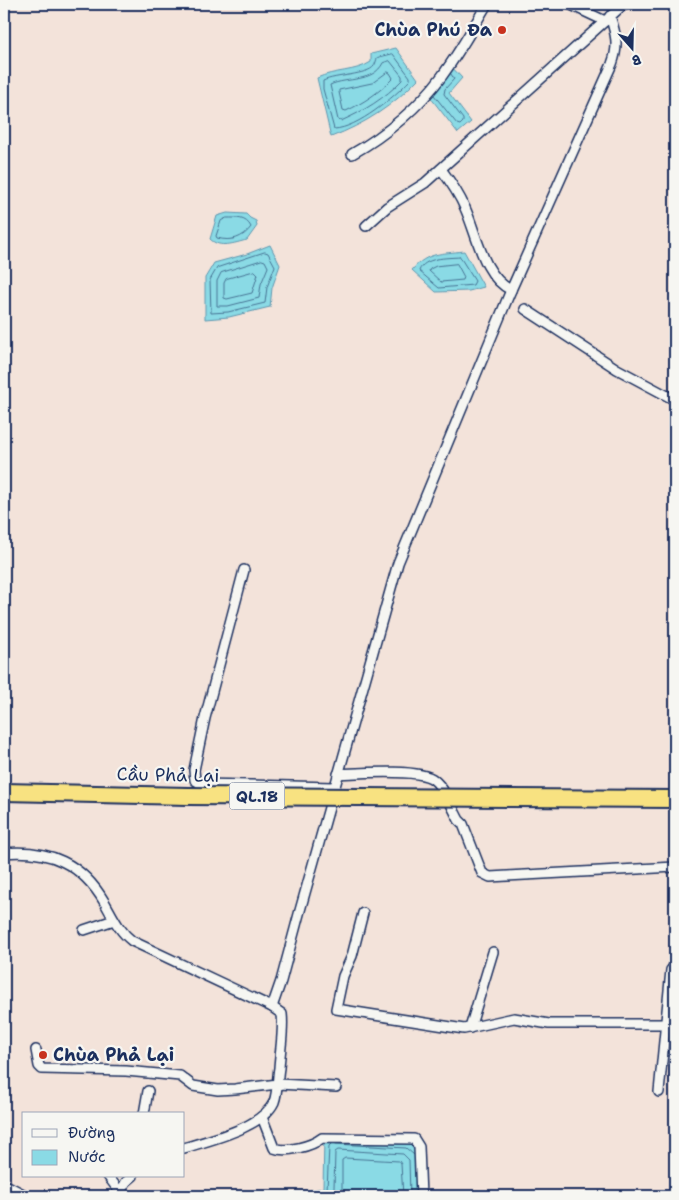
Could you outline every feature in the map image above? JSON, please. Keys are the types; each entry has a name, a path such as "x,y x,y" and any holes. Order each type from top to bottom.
{"highway":[{"name":"Cầu Phả Lại","path":"4,792 198,796 675,799"}],"street":[{"path":"352,154 382,134 423,97 442,76 488,4"},
{"path":"272,1007 281,981 398,563 511,290 616,53 616,34 608,18 569,4"},
{"path":"366,226 387,207 418,189 624,4"},
{"path":"441,169 465,208 482,252 496,280 503,287 511,290"},
{"path":"525,309 618,369 675,400"},
{"path":"244,570 205,718 194,770 195,780 202,784 334,787"},
{"path":"338,774 420,773 433,778 458,820 463,824 482,873 490,877 675,867"},
{"path":"4,853 19,852 50,857 59,859 76,868 88,878 120,929 132,941 281,1013 283,1017 278,1084 274,1100 268,1111 229,1133 185,1148"},
{"path":"363,912 352,956 343,976 336,1009 457,1028 470,1028 514,1018 549,1024 671,1027"},
{"path":"84,930 114,920"},
{"path":"470,1028 493,952"},
{"path":"659,1092 671,1027 671,968 675,965"},
{"path":"36,1050 39,1066 42,1069 126,1071 180,1076 193,1086 218,1090 235,1090 278,1084 336,1087"},
{"path":"144,1112 148,1092"},
{"path":"262,1116 274,1148 281,1151 312,1144 322,1138 414,1139 419,1147 421,1196"},
{"path":"109,1178 119,1194 130,1178"},
{"path":"4,1184 27,1196"}],"water":[{"path":"396,48 418,79 399,98 378,113 331,137 317,78 365,65 371,62 371,54"},
{"path":"449,64 462,78 449,93 471,122 458,133 427,93"},
{"path":"227,213 246,214 256,221 257,226 247,240 223,245 210,239 217,216"},
{"path":"270,245 280,265 272,288 270,307 229,317 205,319 205,278 214,263 247,254"},
{"path":"464,251 484,287 469,291 436,292 412,270 429,257"},
{"path":"324,1138 410,1143 414,1149 419,1151 421,1196 280,1196 323,1188"}],"place":[{"name":"Chùa Phú Đa","path":"502,30"},
{"name":"Chùa Phả Lại","path":"43,1055"}]}
